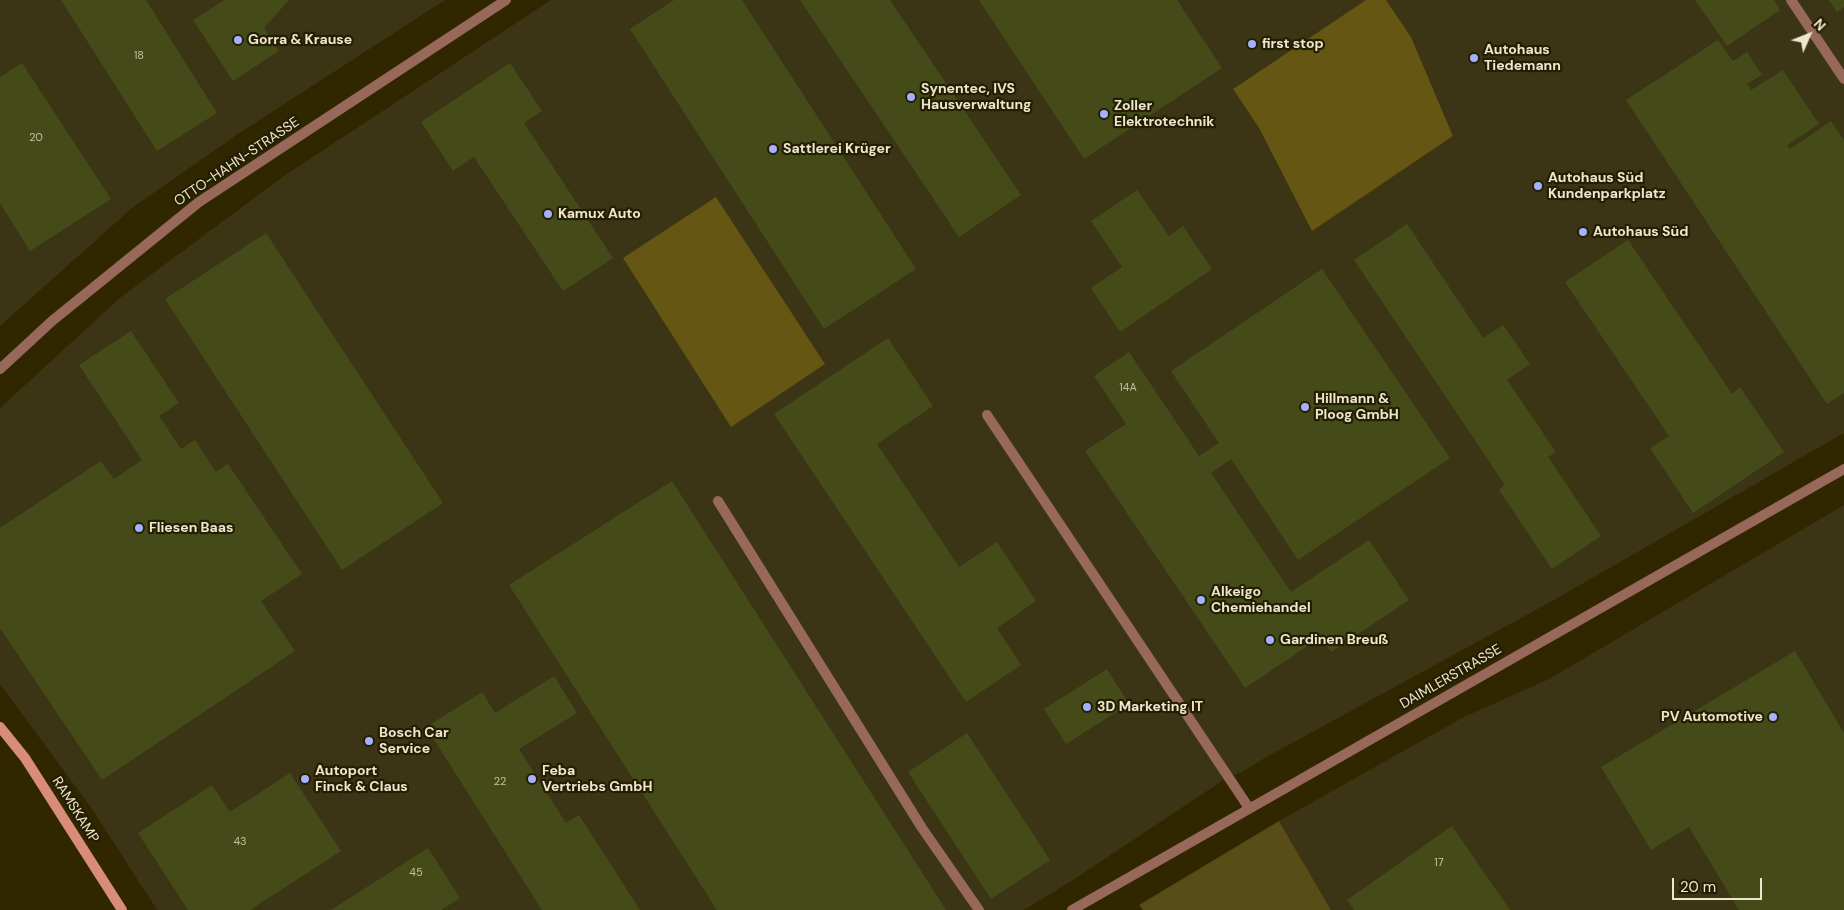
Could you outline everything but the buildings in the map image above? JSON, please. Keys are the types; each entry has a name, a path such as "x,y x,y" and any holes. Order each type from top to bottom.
{"street":[{"name":"OTTO-HAHN-STRASSE","path":"0,370 52,321 199,202 506,0"},
{"path":"1791,0 1844,79"},
{"path":"987,415 1249,808"},
{"name":"DAIMLERSTRASSE","path":"1072,910 1844,469"},
{"path":"718,501 922,828 979,910"},
{"name":"RAMSKAMP","path":"0,727 25,758 122,910"}],"shaded area":[{"path":"0,0 445,0 238,134 132,208 0,326"},
{"path":"551,0 1366,0 1233,89 1259,128 1312,230 1453,136 1411,37 1386,0 1844,0 1844,433 1554,600 1242,772 1228,777 1076,878 1024,910 157,910 92,809 0,684 0,408 121,297 281,178","holes":["716,197 824,363 732,426"]},
{"path":"1366,0 1386,0 1411,37 1453,136 1312,231 1259,128 1233,89"},
{"path":"716,197 825,364 731,427 623,258"},
{"path":"1844,505 1844,910 1331,910 1279,821 1462,718 1549,679"},
{"path":"1279,821 1331,910 1143,910 1139,905"}],"place":[{"name":"Gorra & Krause","path":"238,40"},
{"name":"first stop","path":"1252,44"},
{"name":"Autohaus Tiedemann","path":"1474,58"},
{"name":"Synentec, IVS Hausverwaltung","path":"911,97"},
{"name":"Zoller Elektrotechnik","path":"1104,114"},
{"name":"Sattlerei Krüger","path":"773,149"},
{"name":"Autohaus Süd Kundenparkplatz","path":"1538,186"},
{"name":"Kamux Auto","path":"548,214"},
{"name":"Autohaus Süd","path":"1583,232"},
{"name":"Hillmann & Ploog GmbH","path":"1305,407"},
{"name":"Fliesen Baas","path":"139,528"},
{"name":"Alkeigo Chemiehandel","path":"1201,600"},
{"name":"Gardinen Breuß","path":"1270,640"},
{"name":"3D Marketing IT","path":"1087,707"},
{"name":"PV Automotive","path":"1773,717"},
{"name":"Bosch Car Service","path":"369,741"},
{"name":"Autoport Finck & Claus","path":"305,779"},
{"name":"Feba Vertriebs GmbH","path":"532,779"}]}
